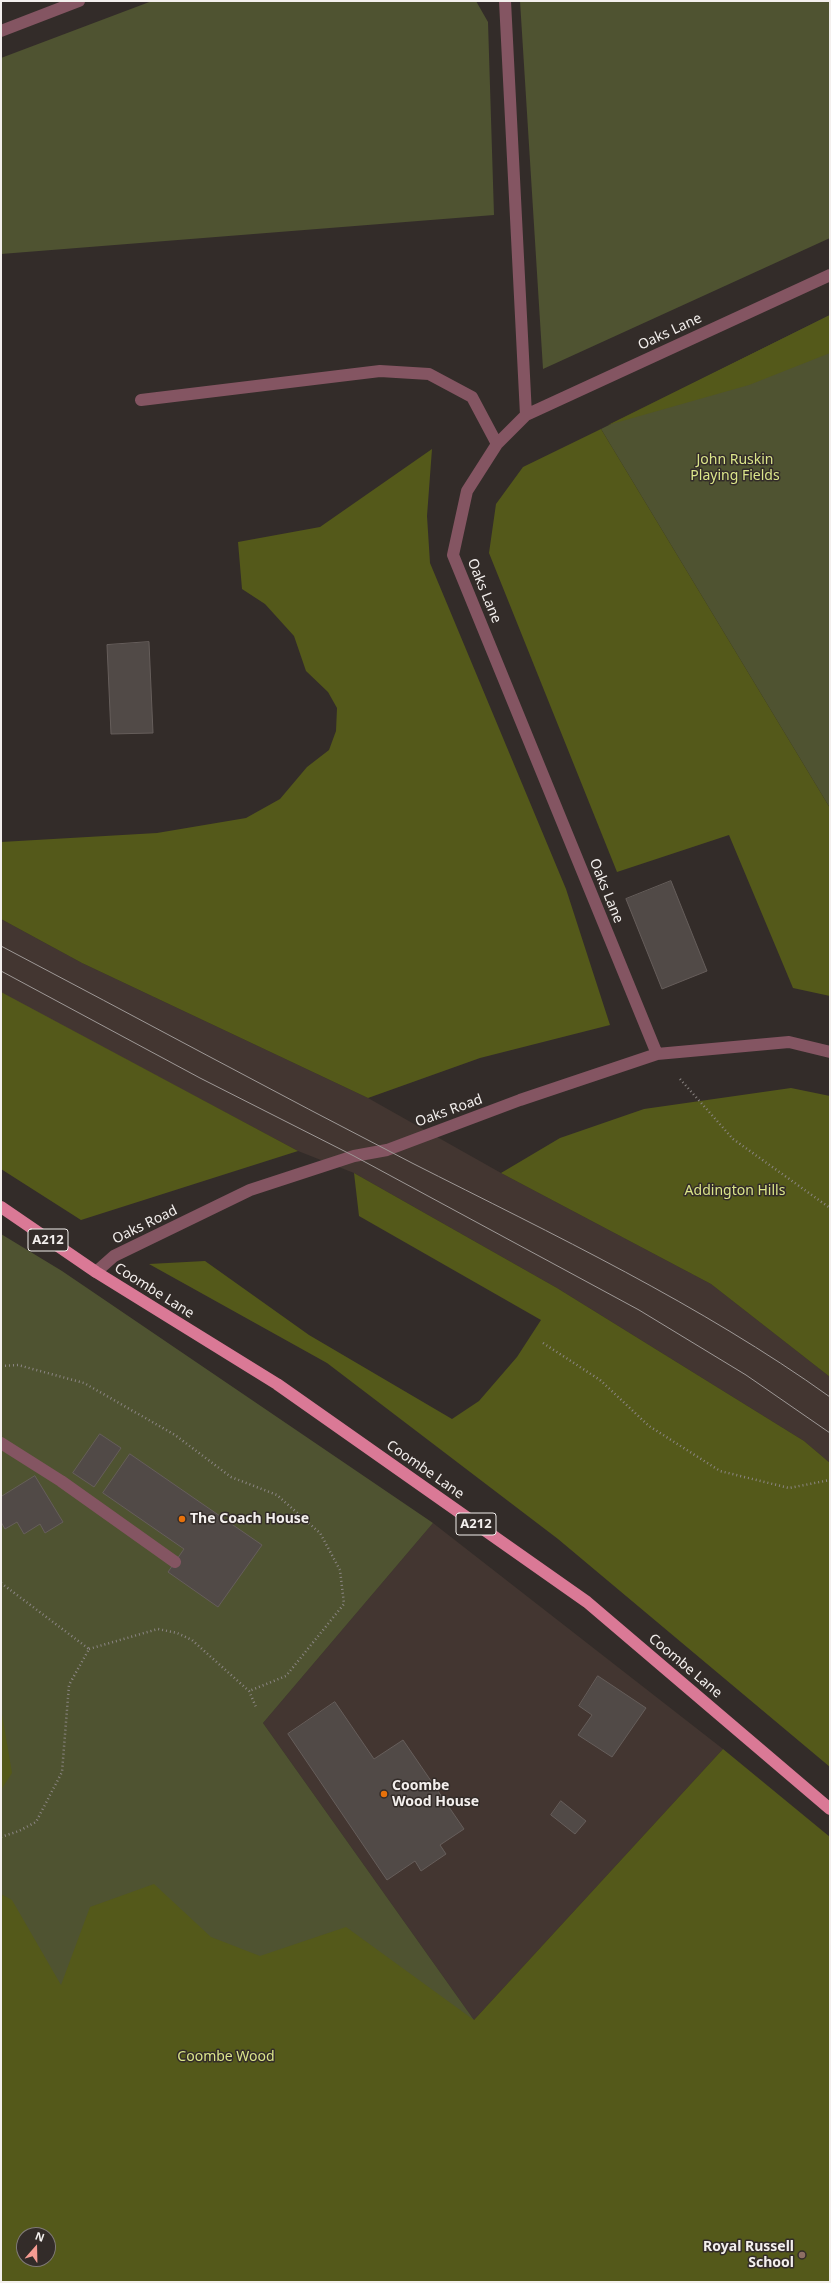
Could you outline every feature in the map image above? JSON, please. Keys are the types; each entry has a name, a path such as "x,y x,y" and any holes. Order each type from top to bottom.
{"main road":[{"name":"A212","path":"1,1207 96,1272"},
{"name":"Coombe Lane","path":"96,1272 277,1384 587,1602 830,1809"}],"street":[{"path":"1,32 79,1"},
{"path":"504,3 526,415"},
{"name":"Oaks Lane","path":"657,1054 453,555 467,492 497,444 526,415 830,275"},
{"path":"141,400 380,371 428,374 472,397 497,444"},
{"name":"Oaks Road","path":"96,1272 114,1256 250,1190 354,1156 387,1150 527,1098 657,1054 789,1042 830,1052"},
{"path":"1,1443 61,1481 175,1562"}],"path":[{"path":"657,1054 732,1139 830,1208"},
{"path":"543,1343 600,1380 649,1426 720,1471 789,1488 830,1480"},
{"path":"1,1366 18,1365 84,1383 175,1435 231,1476 277,1495 320,1533 340,1570 344,1604 286,1676 249,1692"},
{"path":"1,1583 89,1649"},
{"path":"1,1837 36,1822 62,1772 69,1684 89,1649 158,1629 177,1633 192,1640 249,1692 256,1707"}],"shaded area":[{"path":"1,919 82,963 368,1098 501,1173 711,1284 830,1377 830,1463 804,1441 557,1288 354,1173 298,1151 1,993"},
{"path":"433,1523 723,1749 474,2020 263,1723"}],"green space":[{"path":"152,1 476,1 488,22 494,215 1,254 1,58"},
{"path":"520,1 830,1 830,238 543,369"},
{"name":"John Ruskin Playing Fields","path":"830,315 830,808 601,429"},
{"path":"830,315 830,353 749,385 608,425"},
{"path":"601,429 830,808 830,996 793,988 729,835 617,872 489,553 496,504 523,467"},
{"path":"432,449 427,516 430,563 566,889 610,1025 480,1058 368,1098 82,963 1,919 1,842 157,833 246,818 280,799 307,767 329,750 336,731 337,708 328,692 306,671 294,636 265,604 242,589 238,542 320,527"},
{"path":"1,992 298,1151 81,1220 1,1169"},
{"name":"Addington Hills","path":"791,1088 830,1096 830,1377 711,1284 501,1173 560,1138 644,1109"},
{"path":"354,1173 557,1288 804,1441 830,1463 830,1767 558,1539 327,1363 149,1264 205,1261 309,1335 452,1419 479,1401 517,1357 541,1320 359,1216"},
{"name":"Coombe Wood","path":"1,1234 62,1271 433,1523 263,1723 474,2020 711,2008 56,2261 56,2227 16,2227 16,2267 40,2267 1,2282"},
{"path":"1,1708 12,1773 1,1790"},
{"path":"723,1749 830,1837 830,2282 1,2282 1,1894 12,1900 61,1985 90,1907 154,1884 211,1937 260,1956 346,1927 474,2020"}],"building":[{"path":"149,642 153,733 111,734 107,645"},
{"path":"671,881 707,971 662,989 626,899"},
{"path":"100,1434 121,1448 94,1487 73,1473"},
{"name":"The Coach House","path":"130,1454 262,1545 218,1607 168,1572 184,1549 103,1493"},
{"path":"35,1476 63,1522 45,1533 40,1524 24,1534 17,1522 5,1529 1,1522 1,1497"},
{"path":"598,1676 646,1708 612,1757 578,1735 592,1715 579,1706"},
{"name":"Coombe Wood House","path":"335,1702 374,1759 403,1740 464,1829 440,1845 446,1854 421,1871 415,1861 387,1880 288,1734"},
{"path":"561,1801 586,1821 575,1834 551,1815"}],"tram line":[{"path":"1,946 360,1136 626,1272 730,1331 781,1363 830,1397"},
{"path":"1,971 200,1078 354,1156 639,1310 746,1375 830,1433"}],"place":[{"name":"The Coach House","path":"182,1519"},
{"name":"Coombe Wood House","path":"384,1794"},
{"name":"Royal Russell School","path":"802,2255"}]}
